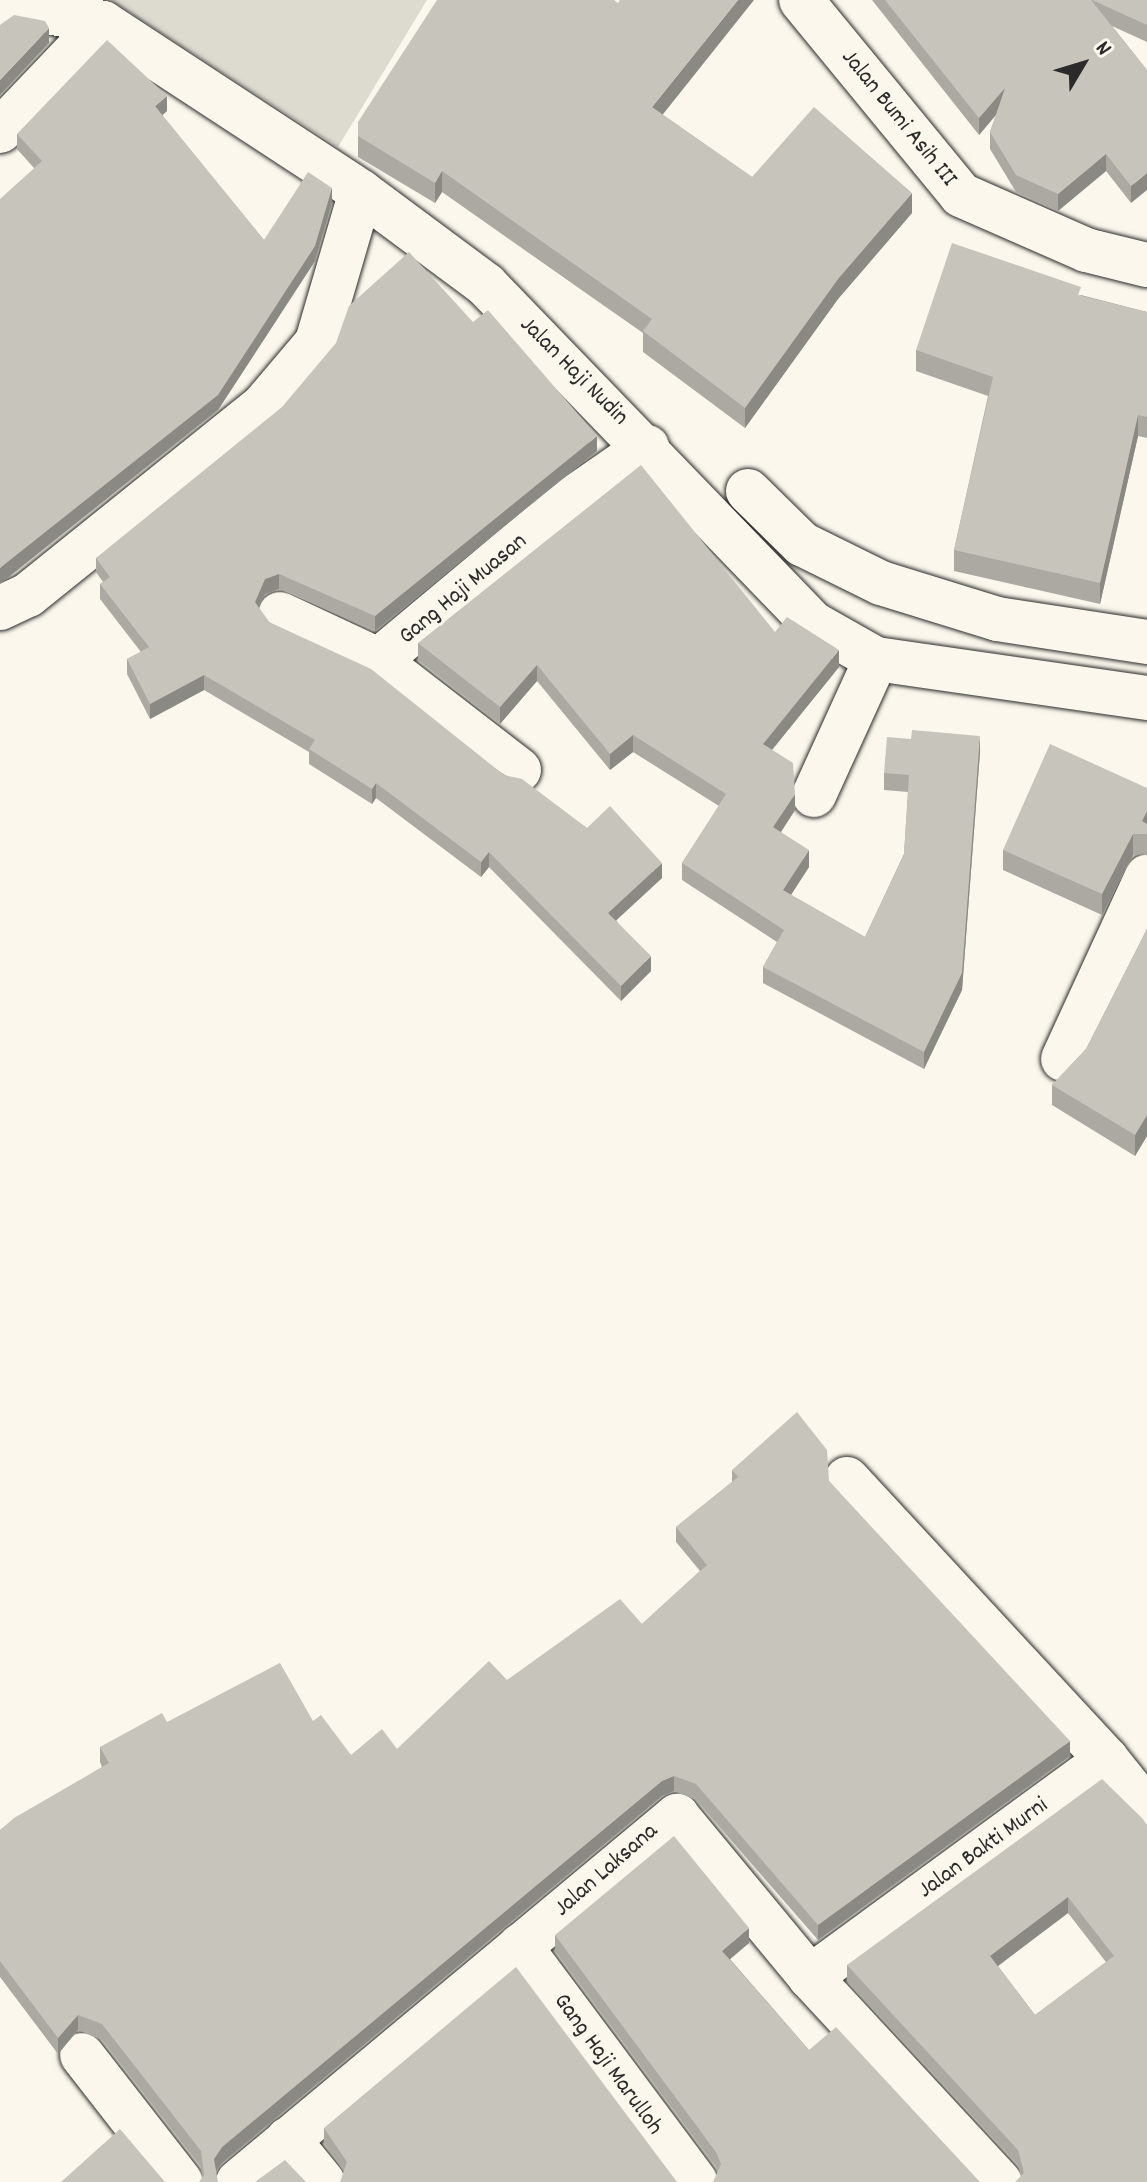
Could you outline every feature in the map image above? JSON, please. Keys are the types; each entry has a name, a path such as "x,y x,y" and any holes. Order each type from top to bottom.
{"street":[{"name":"Jalan Bumi Asih III","path":"801,0 961,195 1086,250 1147,265"},
{"name":"Jalan Haji Nudin","path":"0,2 103,23 361,192 486,285 647,447 812,623 876,659 1147,698"},
{"path":"0,131 103,23"},
{"path":"0,608 28,595 263,406 317,342 361,192"},
{"name":"Gang Haji Muasan","path":"519,770 385,663 386,654 569,501 647,447"},
{"path":"748,491 802,544 881,583 997,619 1147,642"},
{"path":"280,614 385,663"},
{"path":"814,795 876,659"},
{"path":"1063,1059 1147,876"},
{"path":"847,1479 1107,1760 1147,1810"},
{"name":"Jalan Bakti Murni","path":"810,1977 1107,1760"},
{"name":"Jalan Laksana","path":"238,2182 677,1816 810,1977 1000,2182"},
{"name":"Gang Haji Marulloh","path":"520,1946 696,2182"},
{"path":"82,2055 181,2182"},
{"path":"288,2139 323,2182"}],"shaded area":[{"path":"111,0 427,0 338,147"}],"building":[{"path":"437,0 614,0 618,3 620,0 738,0 652,107 752,177 814,107 912,193 838,279 745,408 643,331 652,319 442,171 435,183 358,136 358,122"},
{"path":"885,0 1091,0 1147,70 1147,173 1131,186 1106,154 1058,194 1016,175 990,132 1005,88 979,118"},
{"path":"1092,0 1147,0 1147,25"},
{"path":"14,15 45,21 49,28 0,80 0,25"},
{"path":"107,40 167,96 155,106 264,240 308,172 332,188 315,246 218,395 0,568 0,199 42,161 17,134"},
{"path":"952,243 1081,287 1078,295 1147,312 1147,417 1138,415 1100,583 954,550 993,377 916,350"},
{"path":"409,252 473,322 488,310 597,436 375,616 279,574 265,579 255,602 269,622 371,669 504,775 522,779 587,828 610,806 662,863 608,913 651,956 621,986 489,852 481,862 376,783 372,789 309,749 315,740 204,675 150,704 127,659 149,647 100,584 110,577 96,558 282,407 336,343 349,306"},
{"path":"641,465 775,632 787,617 839,650 763,744 793,763 795,794 773,827 809,850 783,890 865,937 904,854 909,775 884,773 887,737 911,739 912,730 980,736 962,973 924,1052 763,967 784,930 682,863 726,794 633,735 610,754 537,665 500,707 418,643"},
{"path":"1050,744 1147,788 1147,811 1142,821 1147,824 1147,834 1133,834 1102,894 1003,850"},
{"path":"1147,929 1147,1115 1135,1135 1052,1085 1086,1049"},
{"path":"797,1412 827,1450 829,1481 1070,1741 818,1925 696,1784 674,1776 662,1781 222,2147 214,2159 218,2182 199,2182 204,2175 201,2151 102,2024 78,2015 58,2038 0,1961 0,1830 14,1818 109,1763 100,1747 162,1713 167,1722 280,1663 313,1721 321,1715 351,1755 382,1729 397,1749 489,1661 507,1680 620,1599 642,1624 707,1565 676,1527 738,1477 732,1470"},
{"path":"1102,1779 1147,1825 1147,2182 1015,2182 1024,2173 1018,2150 847,1965","holes":["1068,1897 1114,1956 1035,2015 990,1956"]},
{"path":"674,1836 749,1928 722,1951 809,2050 836,2027 980,2182 713,2182 721,2164 716,2152 555,1935"},
{"path":"516,1967 677,2182 340,2182 347,2162 324,2128"},
{"path":"120,2129 165,2182 61,2182"},
{"path":"285,2160 306,2182 255,2182"}]}
